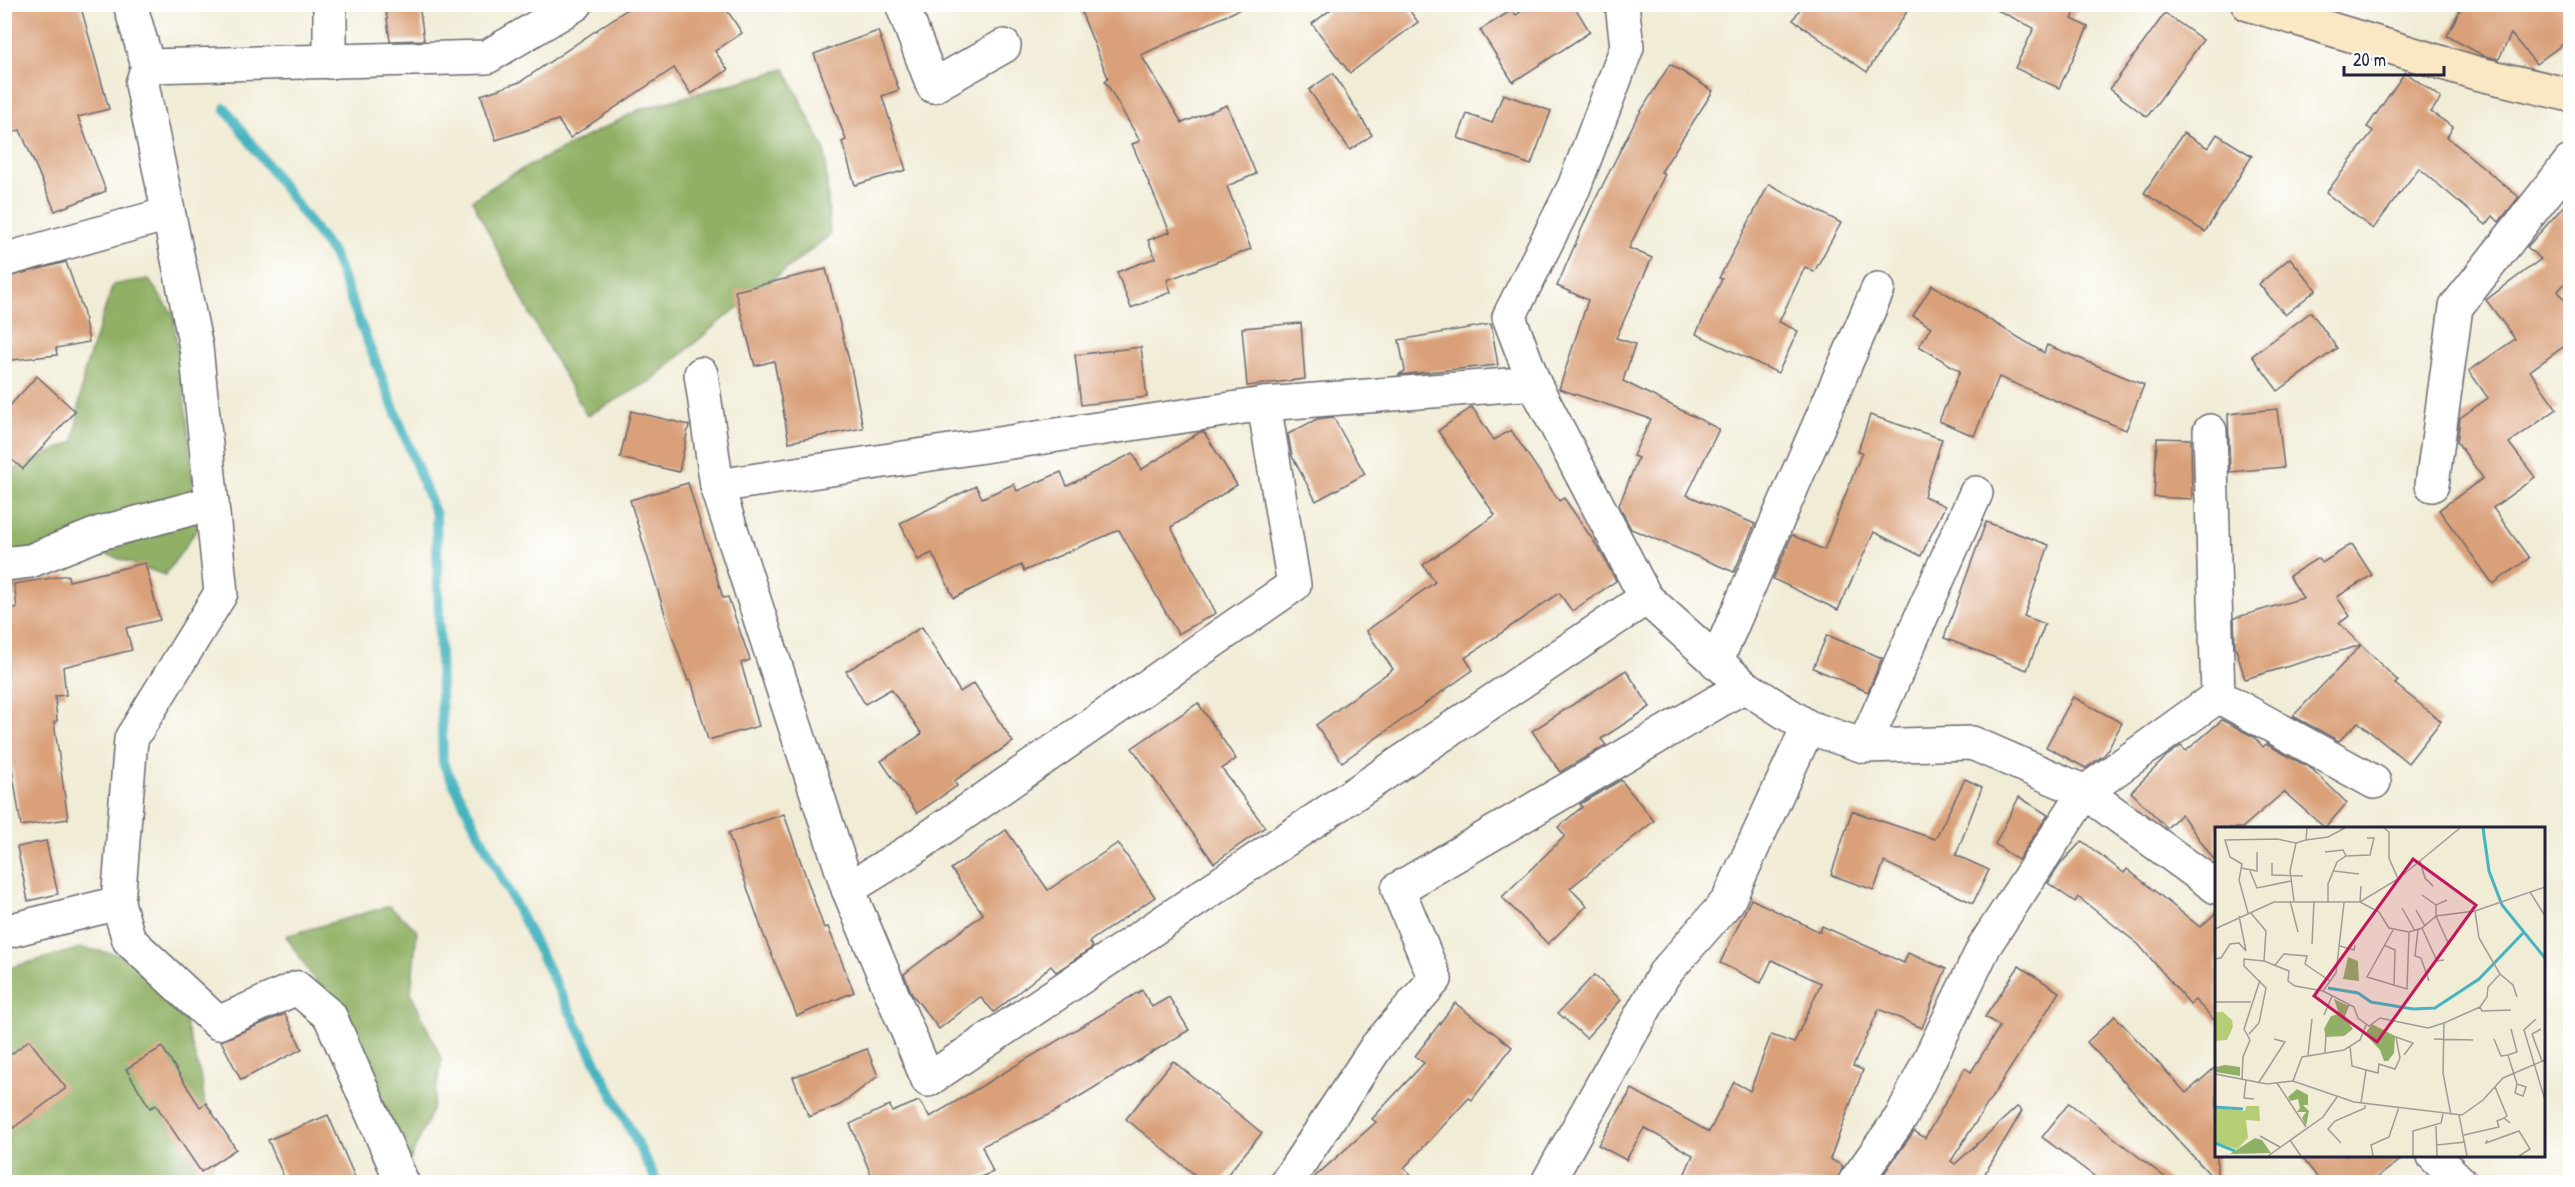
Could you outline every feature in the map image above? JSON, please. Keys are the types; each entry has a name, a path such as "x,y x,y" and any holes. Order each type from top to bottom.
{"street":[{"path":"130,4 148,66 142,84 196,347 221,593 131,739 118,903 129,940 219,1023 297,988 330,1016 402,1182"},
{"path":"330,4 330,62"},
{"path":"148,66 487,57 576,4"},
{"path":"902,4 933,86 1004,46"},
{"path":"1622,4 1627,47 1574,187 1509,317 1534,383 1646,597 1744,686 1808,728 1864,746 1972,743 2085,792 2215,886"},
{"path":"2248,4 2476,73 2571,95"},
{"path":"2432,485 2456,307 2571,162"},
{"path":"4,260 168,214"},
{"path":"1716,662 1878,289"},
{"path":"701,374 717,486 848,889 928,1080 1646,597"},
{"path":"717,486 1264,404 1534,383"},
{"path":"848,889 908,852 1294,585 1264,404"},
{"path":"2210,431 2218,696"},
{"path":"1864,746 1976,493"},
{"path":"4,564 30,561 100,533 212,503"},
{"path":"1287,1182 1377,1046 1435,979 1398,889 1744,686"},
{"path":"2218,696 2374,782"},
{"path":"1856,1182 1902,1116 1985,945 2085,792 2218,696"},
{"path":"1548,1182 1664,974 1728,902 1808,728"},
{"path":"4,932 118,903"},
{"path":"2436,1157 2460,1182"}],"green space":[{"path":"785,69 825,151 830,235 718,323 651,381 587,416 536,326 472,200 509,176 641,109"},
{"path":"148,279 173,314 198,528 165,575 75,543 20,551 5,644 5,473 74,442 84,372 113,285"},
{"path":"389,906 417,930 411,993 442,1060 432,1110 409,1162 328,1001 286,936"},
{"path":"81,948 169,963 202,1082 214,1182 5,1182 5,969"}],"building":[{"path":"4,4 80,4 109,109 78,117 106,191 55,211 20,130 10,133 4,112"},
{"path":"385,4 419,4 424,40 390,41"},
{"path":"635,4 723,4 742,33 715,51 728,70 691,94 674,68 570,138 558,120 496,140 481,95 520,82"},
{"path":"1078,4 1251,4 1141,55 1182,123 1227,105 1256,174 1227,186 1251,249 1167,280 1171,292 1131,308 1117,272 1155,258 1148,240 1170,232 1132,144 1140,141 1105,81 1108,78"},
{"path":"1338,4 1405,4 1418,22 1350,73 1312,24"},
{"path":"1533,4 1573,4 1590,32 1513,82 1480,30 1512,10 1516,15"},
{"path":"1803,4 1912,4 1867,72 1793,20"},
{"path":"1985,4 2079,4 2072,19 2088,27 2059,88 2015,68 2034,28"},
{"path":"2463,4 2571,4 2571,38 2536,64 2511,34 2499,59 2484,56 2447,36"},
{"path":"2165,13 2203,40 2147,117 2110,89"},
{"path":"878,31 899,90 882,96 906,170 855,185 842,142 846,140 814,54"},
{"path":"1670,64 1713,91 1661,172 1665,174 1629,248 1652,258 1616,338 1635,344 1623,381 1719,429 1687,495 1755,524 1734,572 1631,529 1619,505 1638,458 1633,456 1651,419 1559,389 1588,300 1557,286 1590,210 1636,119"},
{"path":"2405,72 2441,98 2431,112 2453,127 2447,137 2519,197 2499,222 2493,216 2486,225 2419,168 2373,229 2326,193 2373,131 2367,127"},
{"path":"1333,73 1372,135 1350,150 1309,90"},
{"path":"1503,94 1551,111 1531,165 1458,138 1467,114 1492,123"},
{"path":"2183,133 2208,148 2217,134 2252,156 2205,232 2144,193"},
{"path":"1769,184 1841,223 1814,272 1805,267 1779,322 1798,331 1778,373 1696,334 1722,279 1719,278"},
{"path":"2571,198 2571,285 2566,282 2558,291 2571,309 2571,341 2530,371 2557,409 2509,443 2535,477 2493,508 2529,558 2493,584 2439,510 2483,478 2457,442 2460,418 2488,398 2469,371 2515,339 2486,300 2541,259 2527,247"},
{"path":"2290,258 2316,290 2285,315 2259,284"},
{"path":"66,262 83,310 89,342 56,348 57,355 4,361 4,278"},
{"path":"826,269 852,372 863,428 789,442 774,361 755,366 735,291"},
{"path":"1932,285 2044,353 2047,345 2144,385 2126,430 1999,377 1974,436 1939,421 1960,371 1919,346 1931,327 1913,316"},
{"path":"2311,312 2337,348 2278,391 2252,356"},
{"path":"1301,323 1305,379 1247,386 1242,328"},
{"path":"1491,324 1498,365 1398,375 1405,371 1399,340"},
{"path":"1141,347 1147,397 1081,405 1075,355"},
{"path":"37,376 75,411 23,469 4,453 4,412"},
{"path":"1472,407 1494,440 1511,430 1559,501 1564,498 1599,549 1616,581 1572,611 1559,593 1465,658 1473,670 1342,762 1316,725 1393,669 1366,631 1435,582 1423,565 1495,515 1438,431"},
{"path":"2277,409 2284,467 2230,472 2228,414"},
{"path":"631,411 689,425 679,472 620,458"},
{"path":"1870,415 1942,439 1924,496 1945,506 1921,556 1874,532 1838,610 1773,579 1792,535 1824,550 1862,452 1858,451"},
{"path":"1333,417 1365,474 1316,501 1292,456 1288,434 1317,419"},
{"path":"1200,432 1204,432 1237,485 1171,527 1216,613 1178,634 1119,530 1024,571 1021,565 954,598 932,553 918,560 900,523 976,486 982,498 1014,484 1017,491 1061,472 1067,486 1133,453 1141,470"},
{"path":"2157,438 2191,439 2192,499 2154,497"},
{"path":"688,483 723,598 728,597 750,660 741,663 759,726 708,740 691,680 688,681 669,627 630,500"},
{"path":"1986,522 2049,545 2024,616 2045,624 2027,670 1944,638"},
{"path":"2352,544 2372,575 2337,597 2350,616 2339,623 2398,681 2395,684 2441,721 2408,763 2358,722 2339,741 2293,716 2361,645 2245,679 2235,646 2234,618 2303,598 2289,576 2318,558 2322,563"},
{"path":"145,563 160,620 126,628 132,650 63,667 66,695 55,696 57,721 54,722 68,819 21,826 4,717 4,608 17,608 14,584 68,575 69,581"},
{"path":"922,627 960,692 974,683 1013,742 954,781 957,786 917,813 881,761 922,734 891,689 865,704 846,671"},
{"path":"1827,635 1882,658 1868,692 1813,668"},
{"path":"1626,670 1650,707 1601,739 1606,745 1560,772 1532,731"},
{"path":"2073,697 2122,723 2105,754 2086,768 2046,747"},
{"path":"1198,703 1236,759 1222,769 1265,827 1214,863 1132,748"},
{"path":"2222,720 2254,737 2263,747 2266,744 2312,769 2347,803 2324,827 2284,792 2243,827 2215,827 2215,861 2181,814 2167,828 2131,792 2167,756 2181,746 2186,751"},
{"path":"1965,779 1982,787 1956,855 1989,870 1973,903 1884,862 1874,890 1831,875 1852,811 1935,839"},
{"path":"1621,780 1654,821 1570,888 1587,906 1548,944 1502,897 1565,836 1558,827 1582,807 1580,804"},
{"path":"2019,797 2048,815 2018,860 1995,844"},
{"path":"784,814 824,928 828,927 854,992 797,1016 764,936 728,833"},
{"path":"1006,830 1048,890 1118,843 1155,897 1089,942 1093,947 1056,972 1051,966 994,1012 980,997 939,1029 912,994 904,974 983,914 951,869"},
{"path":"46,841 58,894 28,901 17,847"},
{"path":"2082,841 2124,873 2127,869 2200,927 2215,914 2215,1021 2195,1000 2190,1004 2138,944 2078,897 2075,902 2048,883 2061,863"},
{"path":"1751,899 1820,932 1822,926 1904,963 1908,953 1946,969 1922,1028 1879,1009 1853,1066 1863,1070 1830,1159 1843,1166 1837,1182 1681,1182 1693,1155 1644,1128 1626,1160 1598,1145 1632,1089 1709,1132 1734,1082 1750,1091 1771,1035 1794,1043 1821,983 1772,960 1761,983 1720,963"},
{"path":"2019,966 2059,992 1951,1161 1955,1164 2017,1107 2022,1111 1980,1182 1878,1182 1914,1131 1925,1138 1965,1068 1971,1072 2000,1026 1985,1017"},
{"path":"1594,975 1621,1000 1586,1038 1558,1013"},
{"path":"1142,990 1152,1007 1169,997 1189,1030 1054,1112 982,1146 993,1172 968,1182 874,1182 850,1124 890,1105 892,1112 919,1101 930,1117"},
{"path":"1455,1003 1512,1047 1472,1100 1469,1098 1404,1168 1417,1182 1309,1182 1376,1122 1372,1119 1424,1063 1415,1056"},
{"path":"285,1014 302,1049 241,1080 221,1041"},
{"path":"2115,1016 2186,1093 2215,1068 2217,1182 2087,1042"},
{"path":"29,1040 66,1088 4,1135 4,1060"},
{"path":"162,1047 200,1107 206,1103 236,1149 201,1172 156,1105 150,1108 126,1069"},
{"path":"867,1049 878,1076 840,1105 809,1117 793,1077"},
{"path":"1173,1061 1262,1133 1221,1182 1204,1182 1126,1119"},
{"path":"2069,1103 2171,1182 2102,1182 2042,1137"},
{"path":"328,1115 357,1182 286,1182 268,1140"},
{"path":"2302,1157 2404,1157 2371,1182 2321,1182"}],"waterway":[{"path":"225,108 333,254 436,515 443,763 657,1182"}]}
